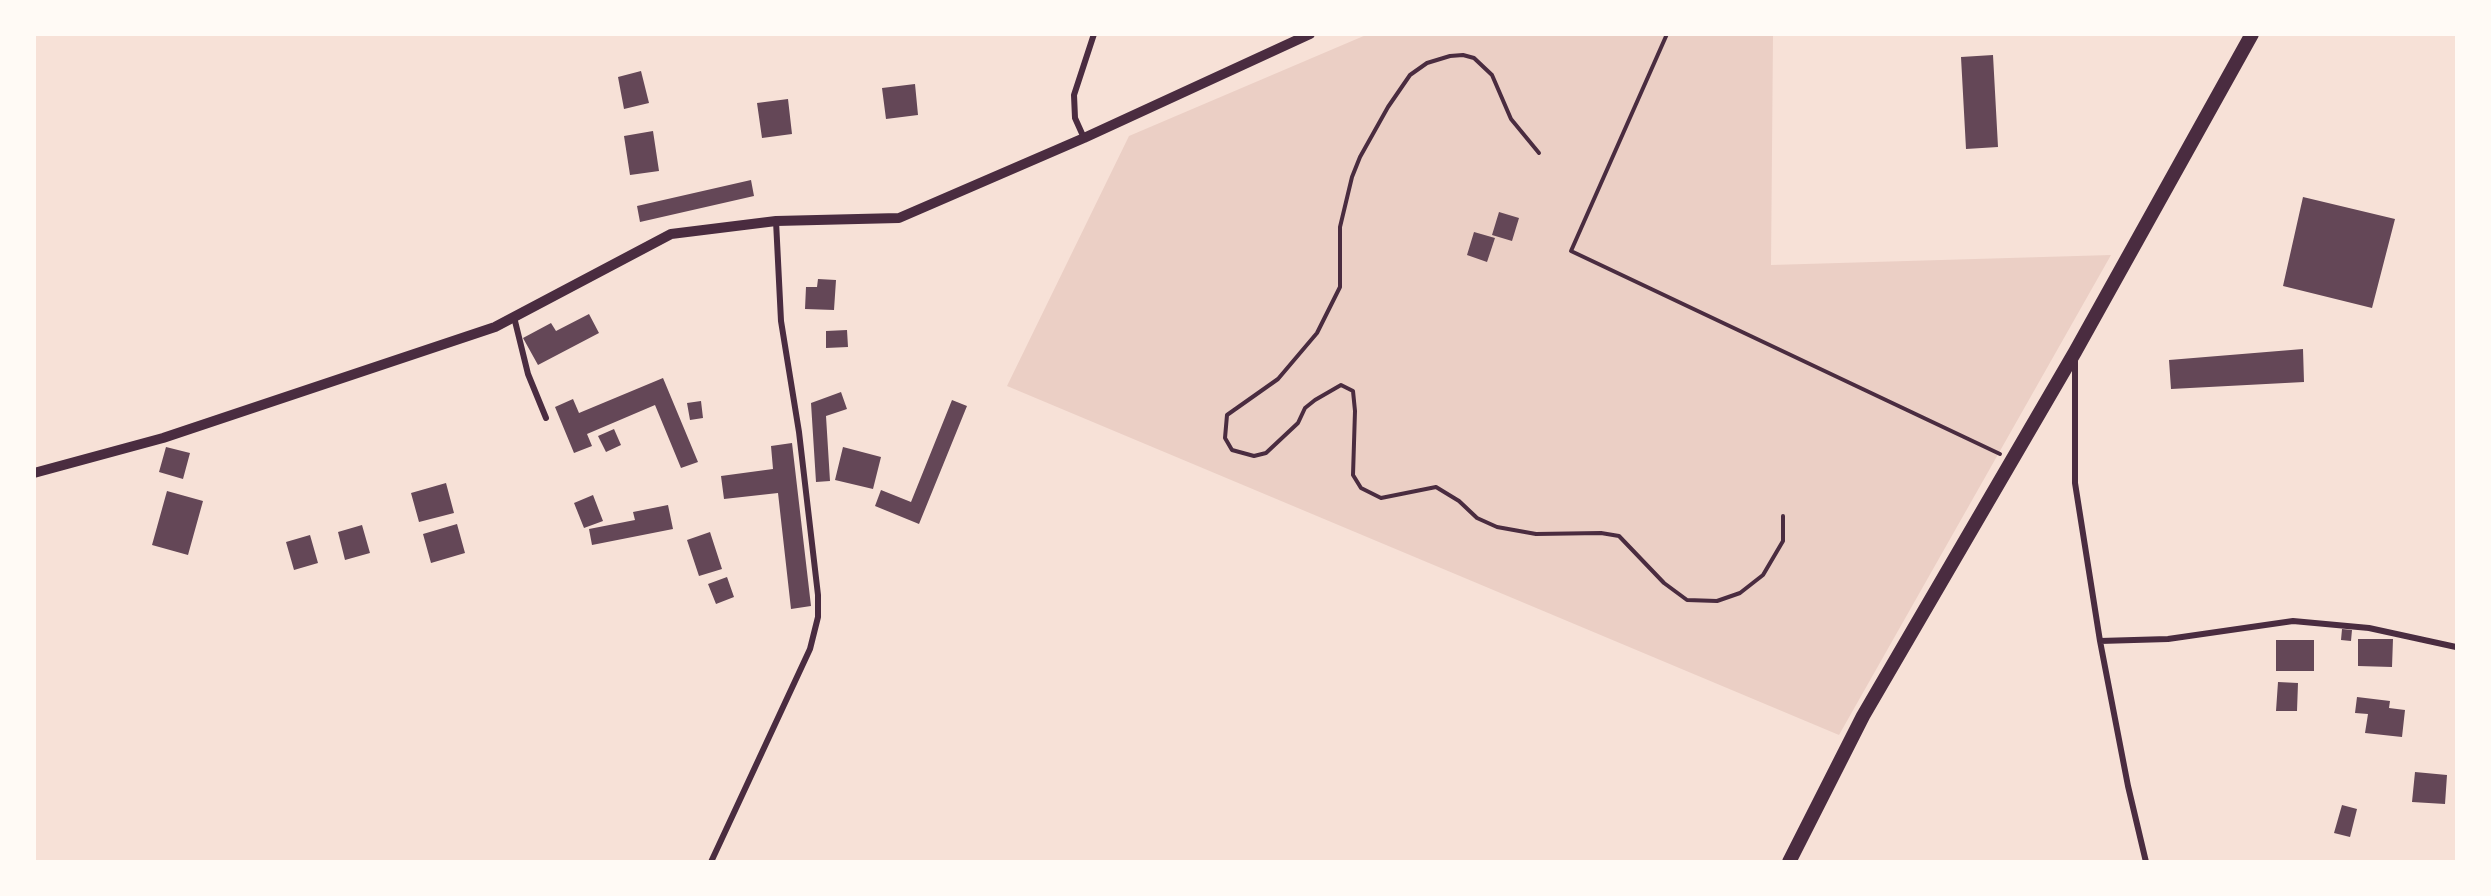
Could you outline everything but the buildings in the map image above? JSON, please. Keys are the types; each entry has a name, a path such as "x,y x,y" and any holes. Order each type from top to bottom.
{"main road":[{"path":"1789,861 1869,706 2075,352 2252,34"}],"street":[{"path":"1084,138 1075,118 1074,95 1094,34"},
{"path":"34,473 163,438 495,327 670,234 776,221 899,218 1084,138 1310,34"},
{"path":"711,861 810,649 818,618 818,596 799,432 781,321 776,221"},
{"path":"514,317 528,374 546,418"},
{"path":"2075,352 2075,483 2100,641 2128,786 2146,861"},
{"path":"2100,641 2168,639 2293,621 2369,628 2457,647"}],"path":[{"path":"1667,34 1571,251 2012,460"},
{"path":"1539,153 1511,119 1492,75 1474,58 1463,55 1450,56 1427,63 1410,75 1382,117 1352,177 1340,227 1340,287 1317,333 1278,379 1227,415 1225,438 1232,450 1254,456 1266,453 1298,423 1305,408 1341,385 1353,391 1355,411 1353,475 1361,488 1381,498 1437,487 1459,501 1476,518 1497,527 1536,534 1601,533 1619,536 1664,583 1687,600 1717,601 1740,593 1763,575 1783,541 1783,516"}],"shaded area":[{"path":"1366,35 1773,35 1771,265 2111,255 1839,735 1007,386 1129,136"}]}
